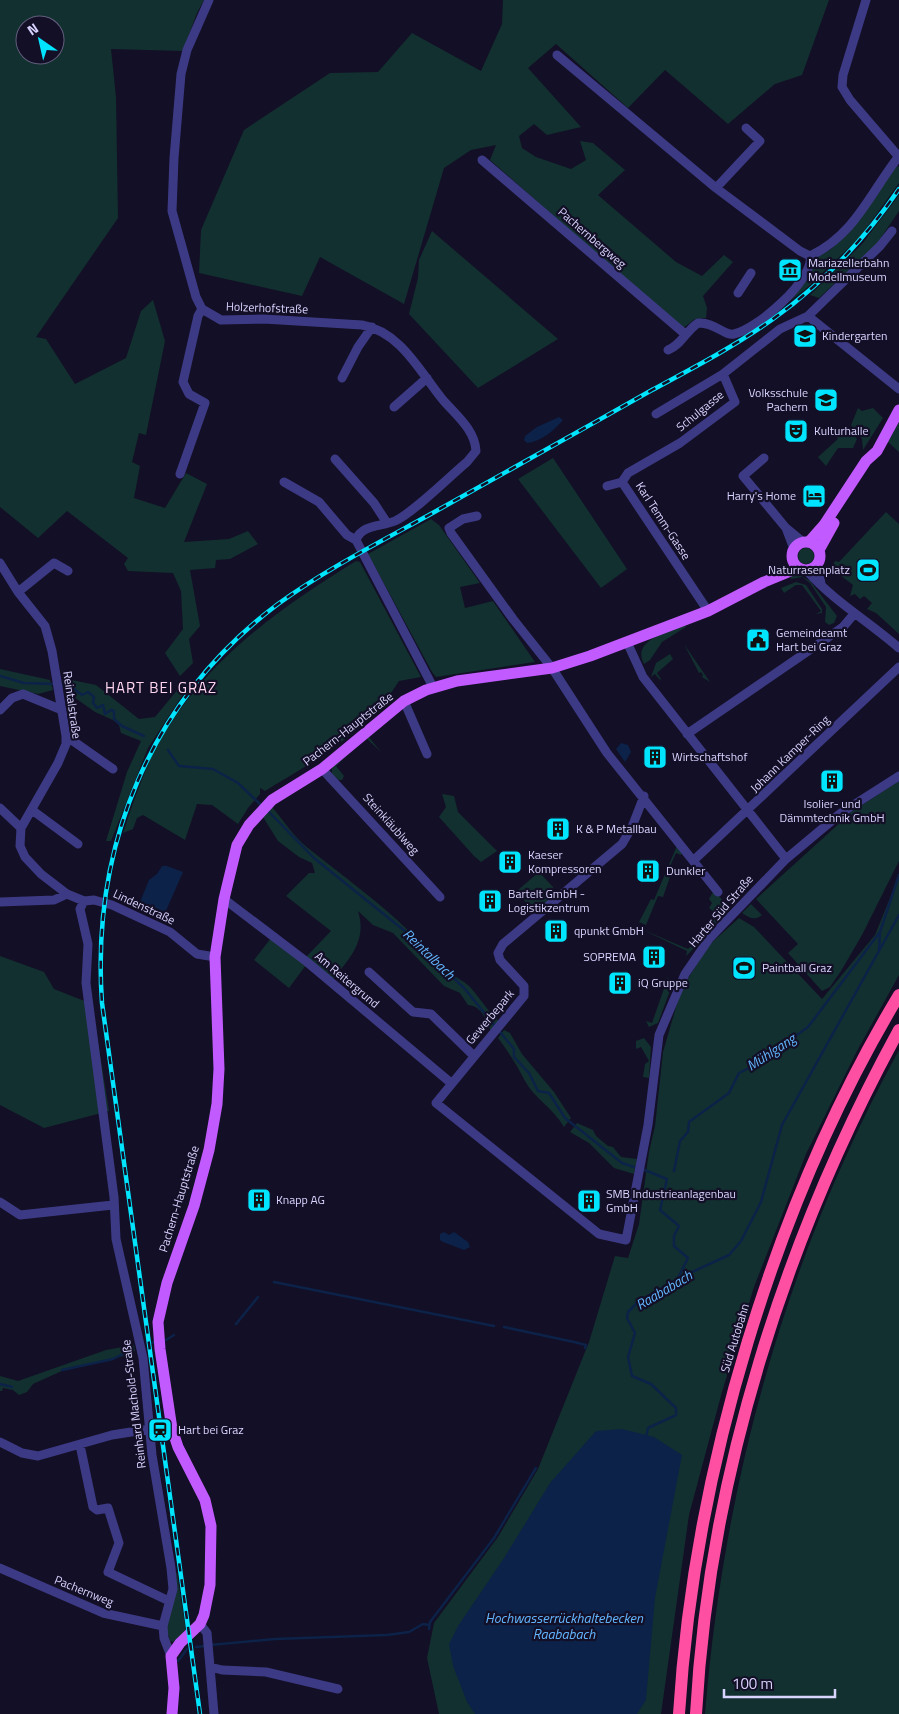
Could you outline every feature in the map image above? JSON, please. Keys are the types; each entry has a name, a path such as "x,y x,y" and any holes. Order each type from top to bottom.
{"highway":[{"name":"Süd Autobahn","path":"679,1714 682,1664 702,1529 742,1357 789,1222 822,1144 860,1065 899,995"},
{"path":"696,1714 699,1666 717,1534 758,1360 836,1154 899,1030"}],"main road":[{"name":"Pachern-Hauptstraße","path":"200,1624 210,1585 211,1526 205,1500 178,1447 172,1428 160,1349 158,1322 168,1283 194,1206 209,1150 217,1104 219,1069 215,957 224,899 237,845 260,812 272,800 322,769 404,701 433,687 457,681 552,668 708,611 764,582 818,565 820,558 819,550 829,529 872,466 877,451 899,410"},
{"name":"Pachern-Hauptstraße","path":"764,582 824,525 866,461 877,451"},
{"path":"803,570 799,548 819,550"},
{"path":"172,1714 174,1688 171,1656 180,1643 200,1624"}],"street":[{"path":"180,474 205,403 189,394 183,382 198,316 202,309 189,273 172,211 181,74 187,50 209,0"},
{"path":"810,256 831,246 839,238 899,156 850,100 842,86 843,75 866,0"},
{"path":"557,54 716,188 800,251 810,256"},
{"path":"716,188 760,141 746,128"},
{"name":"Pachernbergweg","path":"482,160 685,334"},
{"name":"Schulgasse","path":"656,414 723,374 780,329 808,316 880,246 892,231"},
{"path":"668,350 678,344 685,334 698,323 712,324 727,333 734,334 751,325 785,299 808,274 811,262 810,256"},
{"path":"738,293 751,272"},
{"name":"Holzerhofstraße","path":"202,309 221,320 264,318 372,327 403,348 471,433 476,442 476,451 467,462 405,514 387,523 361,531 356,540"},
{"path":"808,316 899,389"},
{"path":"342,378 358,347 372,327"},
{"name":"Schulgasse","path":"658,456 680,443 735,402 723,374"},
{"path":"394,407 427,378"},
{"name":"Karl Temm-Gasse","path":"658,456 628,473 622,482 708,611"},
{"path":"764,458 743,476 786,528 799,548"},
{"path":"335,459 374,503 387,523"},
{"path":"284,482 319,502 347,535 356,540 433,687"},
{"path":"607,486 622,482"},
{"path":"477,516 452,524 449,528 451,533 504,607 552,668 607,753 644,796 718,892"},
{"name":"Reintalstraße","path":"0,563 18,592 45,626 52,651 66,736 66,744 58,764 21,828"},
{"path":"18,592 54,563 68,570"},
{"path":"818,565 821,584"},
{"path":"803,570 821,584 835,599 880,631 899,648"},
{"path":"687,734 830,636 854,614"},
{"name":"Johann Kamper-Ring","path":"627,642 643,678 748,812 899,667"},
{"path":"0,710 12,698 23,694 62,710"},
{"name":"Pachern-Hauptstraße","path":"404,701 427,754"},
{"path":"66,736 113,769"},
{"name":"Steinkläublweg","path":"322,769 440,897"},
{"name":"Harter Süd Straße","path":"599,1234 626,1240 642,1157 659,1035 685,974 709,939 786,858 841,812 899,776"},
{"name":"Gewerbepark","path":"599,1234 436,1103 524,996 526,991 524,986 500,960 498,953 503,944 622,844 632,827 644,796"},
{"path":"0,808 21,828 20,846 25,857 41,874 67,894 54,900 0,902"},
{"path":"32,810 78,844"},
{"path":"694,860 748,812 786,858"},
{"name":"Lindenstraße","path":"67,894 84,901 94,900 112,905 170,932 197,954 215,957"},
{"name":"Am Reitergrund","path":"224,899 307,962 451,1083"},
{"name":"Reinhard Machold-Straße","path":"84,901 80,909 88,944 86,984 116,1239 143,1358 161,1515 171,1568 173,1589 162,1626"},
{"path":"369,972 413,1012 431,1014 474,1056"},
{"path":"0,1202 20,1215 113,1206"},
{"path":"0,1442 22,1453 38,1456 112,1435 150,1429"},
{"path":"80,1445 93,1507 98,1510 108,1508 119,1543 108,1572 169,1601"},
{"name":"Pachernweg","path":"0,1568 103,1614 162,1626"},
{"path":"200,1624 206,1633 214,1714"},
{"path":"162,1626 171,1656"},
{"path":"210,1667 222,1670 266,1672 338,1689"}],"green space":[{"path":"0,0 204,0 197,13 183,51 111,49 116,97 118,218 36,337 46,339 75,384 126,358 141,311 153,300 165,341 146,435 139,433 132,462 140,466 134,498 165,508 186,473 207,484 184,542 229,539 248,531 258,544 230,559 216,560 215,568 190,570 200,626 189,639 193,663 180,676 165,653 183,629 181,591 173,573 128,571 124,564 128,558 67,511 38,538 0,507"},
{"path":"503,0 829,0 802,75 775,84 728,124 665,70 628,108 556,44 528,68 581,127 547,135 534,124 519,136 522,148 536,157 571,169 586,160 580,141 593,143 625,170 598,195 676,262 702,276 724,255 733,262 703,296 707,308 706,318 695,319 682,329 490,160 496,145 471,150 444,168 404,304 320,257 302,296 199,273 201,230 244,130 330,73 378,72 412,33 481,71 502,24"},
{"path":"897,166 899,167 899,183 860,237 808,287 764,321 790,298 812,270 817,257 830,250 845,235"},
{"path":"899,195 899,211 876,245 819,298 810,295 862,244"},
{"path":"432,231 558,339 478,388 409,314 418,278 419,260"},
{"path":"858,408 862,411 873,408 883,418 863,450 862,439 851,425"},
{"path":"899,422 899,452 888,442"},
{"path":"849,428 857,439 853,448 838,448 826,466 818,457 838,439 834,434 838,431 839,434 847,434"},
{"path":"553,458 627,569 601,588 518,479"},
{"name":"Naturrasenplatz","path":"886,512 899,524 899,634 876,613 867,609 872,603 864,596 860,599 855,594 850,596 853,585 831,568 835,561 839,562"},
{"path":"431,519 439,525 480,583 460,587 465,608 493,601 535,662 436,677 432,672 368,554"},
{"path":"803,548 809,548 814,553 812,562 803,564 798,559 798,553"},
{"path":"356,561 360,562 421,677 399,681 372,715 339,744 265,791 260,788 260,794 238,824 212,805 197,804 185,840 143,815 137,818 133,829 123,833 151,758 169,726 190,696 213,670 266,622 325,580"},
{"path":"797,574 810,581 837,616 834,623 829,625 825,622 826,607 810,583 802,577 791,579 790,576"},
{"path":"796,582 806,585 822,609 822,613 816,614 821,611 802,585 796,585 784,593 781,588"},
{"path":"685,625 686,627 662,642 650,660 644,664 641,656 647,643 661,634"},
{"path":"684,644 710,682 702,677 701,672 699,673"},
{"path":"670,654 673,659 657,673 661,679 655,674 651,677 656,663"},
{"path":"0,669 50,680 53,690 38,694 0,686"},
{"path":"62,678 96,685 139,719 155,717 179,688 184,693 148,748 111,841 106,841 127,772 141,741 121,733 119,725 113,720 95,712 64,690"},
{"path":"368,736 381,752 366,738 336,766 344,776 342,780 339,780 332,774 332,767"},
{"path":"899,781 899,861 862,935 841,971 830,987 822,991 788,953 798,944 756,899 843,820 842,818"},
{"path":"442,794 454,796 458,812 497,851 481,862 474,856 439,817 446,807"},
{"path":"272,807 303,844 361,889 416,938 454,976 470,987 499,1021 491,1031 485,1018 477,1008 468,1005 460,993 444,986 393,933 373,925 358,911 360,931 356,948 333,979 306,957 331,931 286,896 309,873 315,873 312,863 299,857 278,841 263,817"},
{"path":"675,841 682,852 681,855 676,853 666,875 670,877 663,897 658,896 646,925 639,922 651,899 654,900 676,848"},
{"path":"539,872 553,887 554,896 539,909 529,906 518,893 518,890"},
{"path":"899,876 899,975 857,1051 806,1154 754,1287 722,1392 689,1515 661,1714 439,1714 427,1658 434,1623 498,1537 538,1469 589,1342 615,1256 628,1258 639,1224 649,1152 655,1126 663,1052 681,990 708,946 739,918 754,927 822,999 875,935"},
{"path":"709,884 728,907 728,912 711,928 710,921 714,912 709,908 712,903 709,899 713,892"},
{"path":"751,904 762,915 752,918 742,913"},
{"path":"641,929 688,949 696,942 698,944 686,956 687,951"},
{"path":"271,938 306,965 289,988 254,960"},
{"path":"0,956 44,972 54,989 92,1004 109,1111 44,1128 0,1105"},
{"path":"668,977 671,988 658,1023 649,1027 646,1021 652,1023"},
{"path":"504,1030 510,1033 522,1054 554,1092 571,1118 564,1127 555,1114 529,1087 498,1038"},
{"path":"644,1038 651,1047 649,1078 643,1077 645,1064 649,1061 641,1047 636,1049 636,1041"},
{"path":"899,1050 899,1714 705,1714 714,1627 727,1541 745,1456 767,1372 793,1289 824,1208 859,1128"},
{"path":"577,1123 593,1130 596,1136 608,1146 613,1147 621,1157 637,1159 634,1174 614,1168 589,1143 570,1132"},
{"path":"134,1345 135,1351 128,1355 64,1370 33,1384 27,1392 19,1395 13,1390 3,1388 0,1391 0,1376 18,1381 106,1350"},
{"path":"175,1573 177,1573 186,1631 173,1642 170,1641 166,1626"}],"water":[{"path":"559,417 563,420 547,435 532,442 527,443 524,440 525,436 537,427"},
{"path":"621,743 628,745 631,752 625,762 616,749"},
{"path":"162,866 183,872 165,913 140,902 149,880 157,874"},
{"path":"444,1232 449,1235 454,1232 468,1242 470,1247 464,1250 443,1242 440,1240 440,1234"},
{"name":"Hochwasserrückhaltebecken Raababach","path":"622,1429 654,1437 682,1455 655,1598 646,1700 637,1714 475,1714 467,1702 453,1666 449,1644 458,1626 504,1558 550,1483 596,1431"}],"waterway":[{"name":"Reintalbach","path":"0,676 24,683 55,684"},
{"name":"Reintalbach","path":"60,685 73,688 82,695 88,692 94,697 93,703 97,708 103,705 105,714 111,710 114,711 114,719 122,726 144,736"},
{"name":"Reintalbach","path":"168,750 179,766 213,769 238,783 262,806"},
{"name":"Reintalbach","path":"267,810 314,858 406,932 464,988 514,1049 514,1057 529,1073 538,1091 549,1093 565,1118 622,1163 637,1168"},
{"path":"879,950 880,932 899,875"},
{"name":"Raababach","path":"646,1437 648,1428 676,1415 676,1408 651,1384 632,1376 628,1357 635,1333 627,1318 628,1312 639,1301 677,1279 729,1255 741,1241 761,1202 782,1125 899,915"},
{"name":"Mühlgang","path":"674,1171 680,1141 688,1132 689,1122 729,1093 739,1073 755,1065 808,1027 880,932"},
{"name":"Mühlgang","path":"642,1169 667,1179 660,1210 679,1226 674,1236 674,1246 688,1258 678,1278"},
{"path":"274,1282 494,1326"},
{"path":"236,1324 258,1297"},
{"path":"504,1327 586,1345 585,1348"},
{"path":"166,1340 174,1335"},
{"path":"62,1370 113,1359 133,1349"},
{"path":"0,1384 12,1387"},
{"path":"429,1629 430,1622 494,1538 536,1468"},
{"path":"210,1645 275,1639 387,1635 409,1632 423,1624 429,1625"},
{"path":"196,1647 205,1646"},
{"path":"178,1661 187,1649"}],"railway":[{"path":"200,1714 102,1003 101,945 107,888 119,833 138,781 163,731 195,685 233,642 278,604 352,557 714,356 759,329 809,291 842,260 886,208 899,189"}],"place":[{"name":"Mariazellerbahn Modellmuseum","path":"790,270"},
{"name":"Kindergarten","path":"805,336"},
{"name":"Volksschule Pachern","path":"826,400"},
{"name":"Kulturhalle","path":"796,431"},
{"name":"Harry's Home","path":"814,496"},
{"name":"Naturrasenplatz","path":"868,570"},
{"name":"Gemeindeamt Hart bei Graz","path":"758,640"},
{"name":"Wirtschaftshof","path":"655,757"},
{"name":"Isolier- und Dämmtechnik GmbH","path":"832,781"},
{"name":"K & P Metallbau","path":"558,829"},
{"name":"Kaeser Kompressoren","path":"510,862"},
{"name":"Dunkler","path":"648,871"},
{"name":"Bartelt GmbH - Logistikzentrum","path":"490,901"},
{"name":"qpunkt GmbH","path":"556,931"},
{"name":"SOPREMA","path":"654,957"},
{"name":"Paintball Graz","path":"744,968"},
{"name":"iQ Gruppe","path":"620,983"},
{"name":"Knapp AG","path":"259,1200"},
{"name":"SMB Industrieanlagenbau GmbH","path":"589,1201"},
{"name":"Hart bei Graz","path":"160,1430"}],"district":[{"name":"HART BEI GRAZ","path":"161,688"}]}
